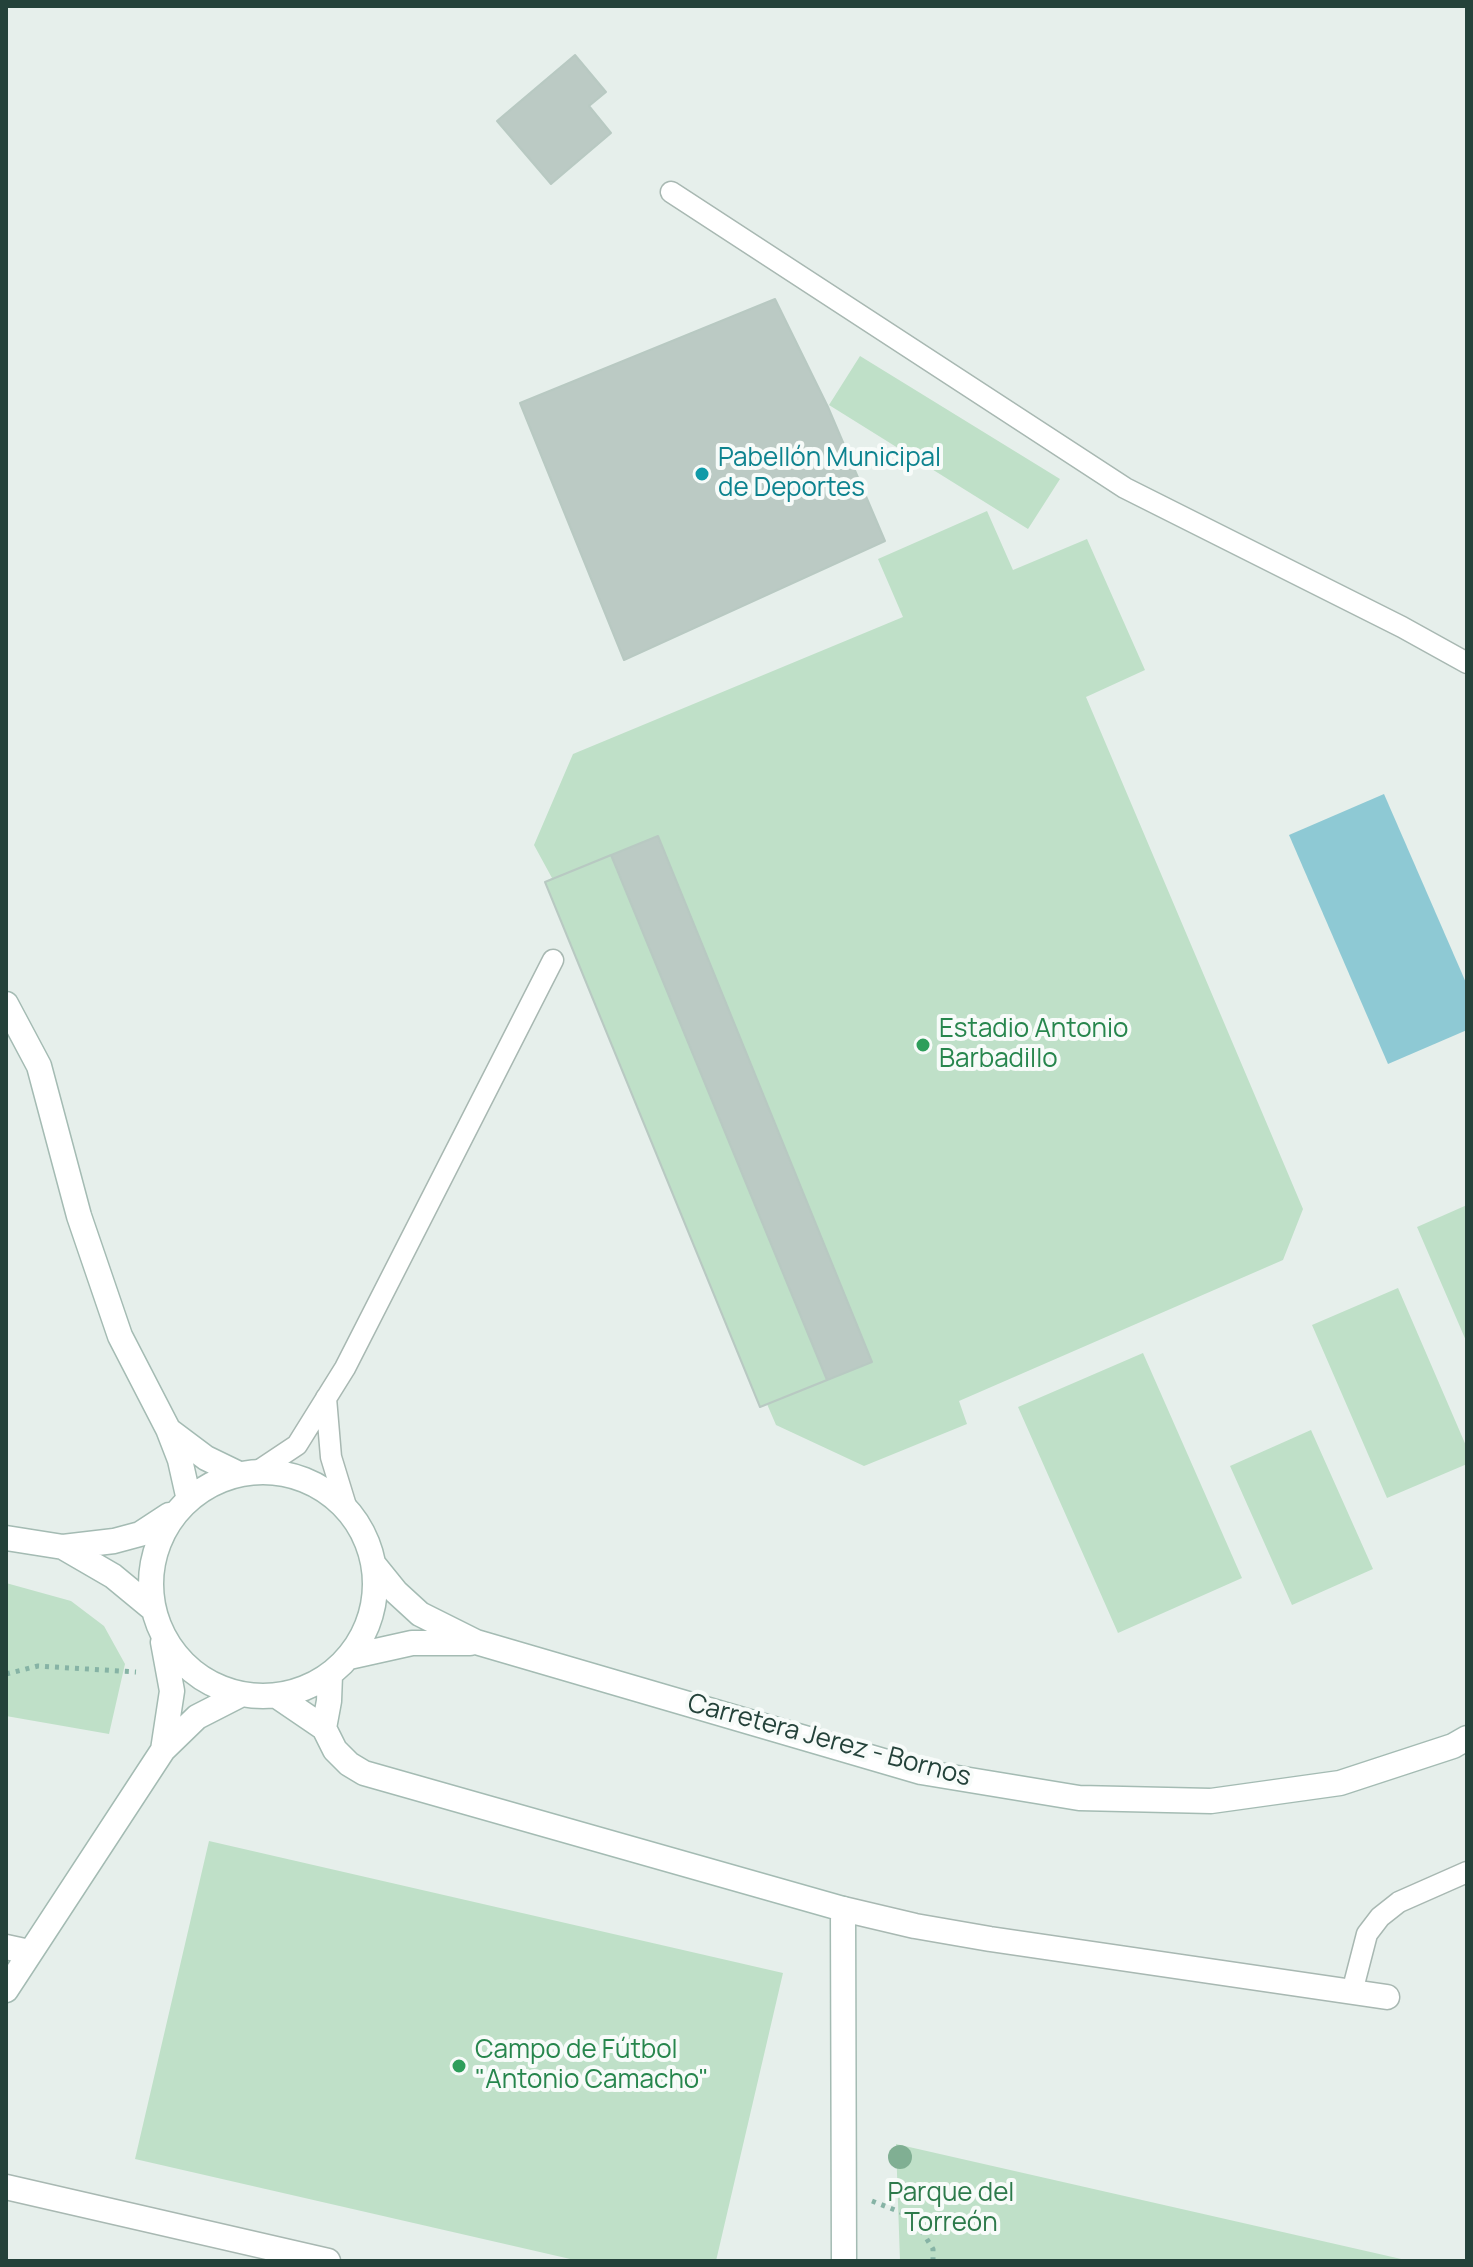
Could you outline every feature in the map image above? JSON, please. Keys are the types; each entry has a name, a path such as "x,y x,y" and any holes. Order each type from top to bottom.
{"street":[{"path":"6,1004 39,1066 79,1216 120,1336 168,1429 180,1460 185,1503 160,1537 150,1572 153,1609 162,1636 172,1691 163,1750"},
{"path":"162,1636 182,1662 208,1683 240,1695 277,1696 305,1689 330,1675 349,1657 367,1630 376,1599 375,1566 365,1534 346,1506 320,1486 296,1476 249,1472 206,1458 168,1429"},
{"path":"6,1538 63,1547 114,1541 140,1534 208,1485 249,1472"},
{"path":"63,1547 113,1576 153,1609"},
{"name":"Carretera Jerez - Bornos","path":"375,1566 396,1592 420,1614 476,1642 921,1772 1079,1798 1211,1801 1340,1783 1453,1746 1467,1738"},
{"name":"Carretera Jerez - Bornos","path":"349,1657 412,1643 476,1642"},
{"path":"324,1728 330,1675"},
{"path":"6,1990 18,1950 163,1750 197,1717 240,1695"},
{"path":"277,1696 324,1728 335,1750 364,1773 843,1909 990,1939 1387,1997"},
{"path":"843,1909 844,2261"},
{"path":"6,2187 328,2261"}],"lane":[{"path":"671,192 1125,488 1402,627 1467,663"},
{"path":"249,1472 297,1445 345,1368 553,960"},
{"path":"326,1398 331,1457 346,1506"},
{"path":"1352,1992 1367,1934 1380,1917 1399,1902 1467,1872"}],"path":[{"path":"6,1674 38,1666 170,1676"},
{"path":"844,2198 877,2202 913,2217 933,2249 933,2261"}],"green space":[{"path":"860,356 1060,479 1028,529 829,405"},
{"name":"Estadio Antonio Barbadillo","path":"987,511 1013,570 1087,539 1145,670 1086,697 1303,1209 1283,1260 959,1401 967,1424 864,1466 776,1425 767,1404 760,1407 545,882 552,878 534,845 573,754 903,617 878,559"},
{"path":"1467,1205 1467,1343 1417,1227"},
{"path":"1398,1288 1467,1448 1467,1464 1387,1498 1312,1325"},
{"path":"1143,1353 1242,1578 1118,1633 1018,1407"},
{"path":"1311,1430 1373,1569 1292,1605 1230,1466"},
{"path":"6,1583 71,1601 104,1626 125,1664 109,1734 6,1716"},
{"name":"Campo de Fútbol \"Antonio Camacho\"","path":"209,1841 783,1973 716,2261 579,2261 135,2159"},
{"name":"Parque del Torreón","path":"896,2144 1410,2261 900,2261"}],"water":[{"path":"1384,794 1467,985 1467,1030 1388,1064 1289,835"}],"building":[{"path":"575,55 606,92 589,106 611,133 551,184 497,121"},
{"name":"Pabellón Municipal de Deportes","path":"775,299 828,407 885,541 624,660 520,403"},
{"path":"658,836 872,1362 760,1407 545,882"},
{"path":"611,855 827,1380 760,1407 545,882"}],"place":[{"name":"Pabellón Municipal de Deportes","path":"702,474"},
{"name":"Estadio Antonio Barbadillo","path":"923,1045"},
{"name":"Campo de Fútbol \"Antonio Camacho\"","path":"459,2066"}]}
